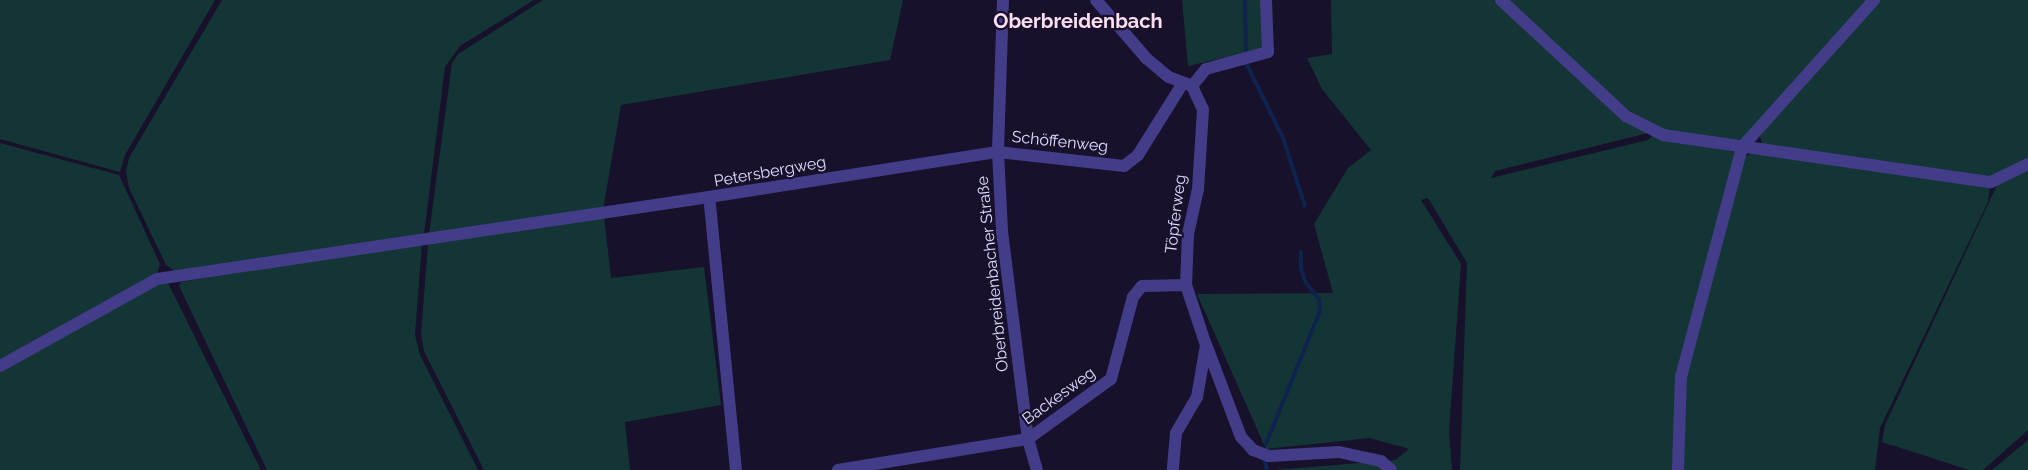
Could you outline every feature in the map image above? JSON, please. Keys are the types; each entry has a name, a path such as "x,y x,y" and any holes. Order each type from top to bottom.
{"street":[{"name":"Oberbreidenbacher Straße","path":"1003,0 998,152 1002,231 1028,439 1037,470"},
{"path":"1096,0 1146,58 1188,85"},
{"name":"Schöffenweg","path":"998,152 1124,166 1138,155 1188,85 1206,69 1268,52 1266,0"},
{"path":"1501,0 1644,128 1663,135 1991,182 2028,164"},
{"path":"1678,470 1681,377 1742,147 1874,0"},
{"name":"Töpferweg","path":"1173,470 1176,433 1197,397 1206,345 1186,285 1188,234 1198,189 1203,110 1188,85"},
{"name":"Petersbergweg","path":"736,470 710,197 998,152"},
{"path":"0,366 157,279 710,197"},
{"name":"Backesweg","path":"1028,439 1111,379 1133,297 1142,286 1186,285"},
{"path":"1206,345 1241,437 1253,450 1269,456 1339,452 1381,461 1391,470"},
{"path":"838,470 1028,439"}],"green space":[{"path":"0,0 215,0 125,155 120,172 0,139"},
{"path":"222,0 534,0 460,46 445,67 424,234 176,272 166,265 129,188 126,172 129,158"},
{"path":"543,0 903,0 890,60 621,105 603,210 429,234 452,63 458,54"},
{"path":"1182,0 1261,0 1262,49 1188,66"},
{"path":"1331,0 1497,0 1648,133 1495,171 1491,178 1648,140 1653,135 1736,152 1684,353 1675,470 1460,470 1467,263 1428,198 1421,200 1461,264 1449,431 1452,470 1275,470 1395,460 1409,449 1370,438 1266,449 1197,294 1333,293 1314,224 1348,168 1371,150 1322,89 1307,58 1332,54"},
{"path":"1506,0 1871,0 1741,140 1670,133 1626,109"},
{"path":"1879,0 2028,0 2028,160 1997,176 1977,176 1763,146 1759,134"},
{"path":"0,143 119,175 160,264 157,274 0,364"},
{"path":"1754,152 1990,184 1988,202 1880,428 1875,470 1681,470 1685,373 1744,157"},
{"path":"2028,168 2028,430 1983,470 1969,470 1882,442 1885,425 1998,183"},
{"path":"604,216 611,278 704,267 721,405 625,422 630,470 484,470 424,351 421,334 428,245 434,241"},
{"path":"422,243 415,335 420,355 478,470 267,470 179,286 181,282"},
{"path":"168,283 261,470 0,470 0,371 154,284"},
{"path":"2028,440 2028,470 1992,470"}],"waterway":[{"path":"1245,0 1246,50"},
{"path":"1246,63 1283,138 1305,206"},
{"path":"1266,444 1320,311 1319,299 1306,283 1301,269 1301,252"},
{"path":"1265,462 1267,470"}],"district":[{"name":"Oberbreidenbach","path":"1078,21"}]}
